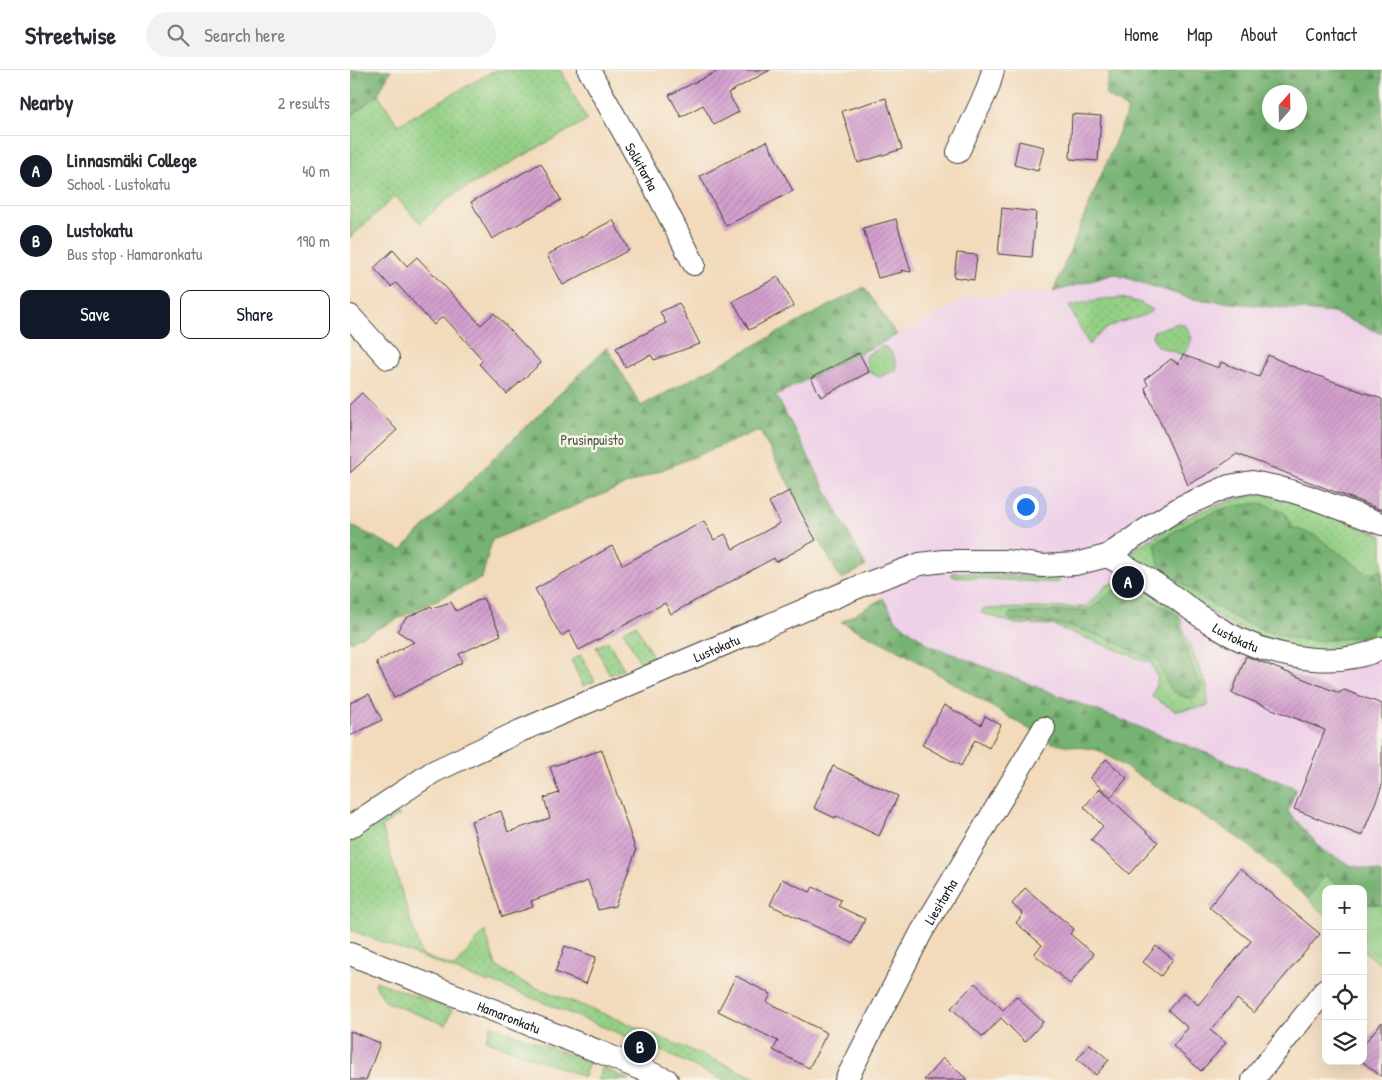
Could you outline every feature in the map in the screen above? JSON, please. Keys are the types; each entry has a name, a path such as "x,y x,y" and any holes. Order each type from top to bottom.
{"street":[{"name":"Solkitarha","path":"589,70 694,264"},
{"path":"958,152 988,88 993,70"},
{"path":"350,316 388,358"},
{"name":"Lustokatu","path":"350,827 433,772 520,731 863,585 920,564 976,560 1051,565 1075,564 1107,556 1183,506 1229,486 1252,482 1307,496 1382,524"},
{"name":"Lustokatu","path":"1107,556 1158,586 1210,623 1233,636 1262,648 1307,658 1337,660 1356,657 1382,648"},
{"name":"Liesitarha","path":"846,1080 921,933 1044,728"},
{"name":"Hamaronkatu","path":"350,954 667,1080"},
{"path":"1253,1080 1322,994"}],"shaded area":[{"path":"1114,274 1192,299 1334,313 1382,334 1382,873 1350,865 1322,850 1288,811 1296,788 929,645 896,620 776,395 917,326 967,297 1053,292"}],"green space":[{"path":"350,70 391,70 378,94 350,117"},
{"path":"495,70 560,70 587,120 448,198 420,223 395,196 350,238 350,117 378,94 398,125"},
{"path":"1110,70 1382,70 1382,334 1334,313 1192,299 1114,274 1053,292 1128,110 1105,94"},
{"name":"Prusinpuisto","path":"864,287 897,335 776,395 866,566 841,580 759,430 492,540 482,578 350,642 350,525 401,550 607,347 641,406"},
{"path":"1121,298 1141,303 1153,310 1143,316 1108,328 1089,345 1069,306 1101,299"},
{"path":"1178,323 1186,326 1192,338 1189,347 1183,355 1157,346 1152,336 1154,331"},
{"path":"883,346 893,356 896,370 879,377 869,372 865,356"},
{"path":"1262,494 1283,498 1382,535 1382,639 1368,646 1315,652 1275,643 1232,626 1131,558 1129,553 1192,516 1226,502"},
{"path":"1260,503 1284,512 1292,527 1316,536 1366,573 1382,571 1382,620 1371,633 1320,641 1294,638 1270,632 1245,623 1222,610 1159,565 1155,543 1190,522 1225,508"},
{"path":"954,572 1053,578 1060,581 1057,583 955,577 952,576"},
{"path":"1119,582 1145,589 1179,612 1185,635 1207,686 1208,706 1176,711 1152,697 1158,678 1151,663 1052,625 1016,624 981,613 983,609 1085,607 1107,585"},
{"path":"1132,587 1177,615 1187,652 1203,688 1193,699 1177,694 1172,690 1166,681 1158,660 1087,631 1050,623 1011,620 1008,617 1010,613 1089,610 1114,590"},
{"path":"883,598 896,620 929,645 1296,788 1288,811 1322,850 1350,865 1382,873 1382,905 1367,904 1367,885 1337,885 1326,875 1308,899 1245,842 1098,750 1052,743 905,654 841,622"},
{"path":"636,625 653,657 640,662 623,631"},
{"path":"608,641 624,669 610,675 596,647"},
{"path":"581,655 595,681 583,686 571,660"},
{"path":"387,815 400,815 382,827 421,955 454,967 485,931 496,966 522,982 617,1019 761,1080 723,1080 655,1048 490,981 489,983 350,930 350,841"},
{"path":"1325,875 1336,885 1322,885 1322,911 1308,899"},
{"path":"1367,904 1382,905 1382,962 1380,965 1367,954"},
{"path":"376,981 452,1010 446,1025 386,1002 375,984"},
{"path":"491,1025 589,1062 584,1077 486,1040"},
{"path":"602,1068 630,1080 597,1080"}],"building":[{"path":"720,70 770,70 728,93 739,112 714,125 703,105 681,117 669,95"},
{"path":"886,98 902,149 858,163 842,111"},
{"path":"1072,114 1101,116 1098,161 1070,159"},
{"path":"767,141 793,191 726,226 700,176"},
{"path":"1019,141 1044,147 1038,171 1014,165"},
{"path":"541,163 561,200 492,239 471,202"},
{"path":"1002,208 1036,212 1032,257 998,254"},
{"path":"896,219 911,272 901,270 902,272 878,278 863,228"},
{"path":"613,220 629,250 563,285 547,255"},
{"path":"393,250 407,266 417,257 481,325 494,313 541,363 507,394 479,364 483,360 443,316 434,325 396,283 391,287 374,268"},
{"path":"957,253 977,255 974,280 954,277"},
{"path":"778,277 794,306 749,330 733,301"},
{"path":"679,303 700,344 654,360 651,355 625,367 616,348 666,323 660,312"},
{"path":"859,353 869,372 821,397 811,378"},
{"path":"1183,355 1219,368 1221,362 1259,377 1268,355 1294,367 1382,399 1382,510 1237,454 1213,471 1188,485 1145,388 1148,385 1145,379 1171,359 1178,364"},
{"path":"362,393 397,430 350,473 350,404"},
{"path":"789,491 816,540 776,562 774,558 671,614 665,603 579,650 569,631 561,636 535,589 612,546 623,565 704,521 714,540 725,534 733,549 780,523 769,502"},
{"path":"483,598 501,635 459,654 463,662 394,698 376,662 414,642 397,631 406,618 431,606 432,608 451,602 456,611"},
{"path":"1246,656 1339,693 1344,690 1382,704 1382,786 1362,836 1294,809 1325,730 1232,693"},
{"path":"369,694 382,720 350,736 350,703"},
{"path":"944,705 981,725 985,716 1001,725 989,748 975,740 961,766 922,745"},
{"path":"602,750 636,851 615,906 598,910 588,881 531,901 533,907 502,917 471,821 501,811 508,832 550,818 544,798 559,793 550,767"},
{"path":"1106,759 1127,778 1111,797 1090,778"},
{"path":"833,766 898,796 879,836 814,808"},
{"path":"1100,789 1158,842 1129,874 1091,840 1103,826 1084,807"},
{"path":"1241,868 1320,934 1254,1013 1237,999 1210,1030 1226,1043 1201,1071 1173,1046 1188,1028 1168,1010 1184,992 1198,1005 1251,941 1209,907"},
{"path":"782,879 810,892 813,887 841,900 838,906 865,919 853,944 770,905"},
{"path":"1025,888 1074,929 1070,934 1094,954 1070,984 1034,954 1042,945 1016,923 1023,914 1012,904"},
{"path":"565,946 596,957 586,984 555,972"},
{"path":"1156,946 1173,959 1161,976 1143,962"},
{"path":"736,976 771,994 767,1002 827,1033 809,1068 773,1050 778,1041 718,1011"},
{"path":"975,983 1003,1010 1016,996 1043,1022 1025,1042 1001,1018 983,1037 951,1008"},
{"path":"1382,1022 1382,1077 1367,1065 1367,1040"},
{"path":"350,1031 380,1043 366,1080 350,1080"},
{"path":"1090,1044 1109,1060 1096,1075 1077,1059"},
{"path":"943,1058 968,1080 924,1080"}],"place":[{"name":"Linnasmäki College","path":"1128,582"},
{"name":"Lustokatu","path":"640,1047"}]}
